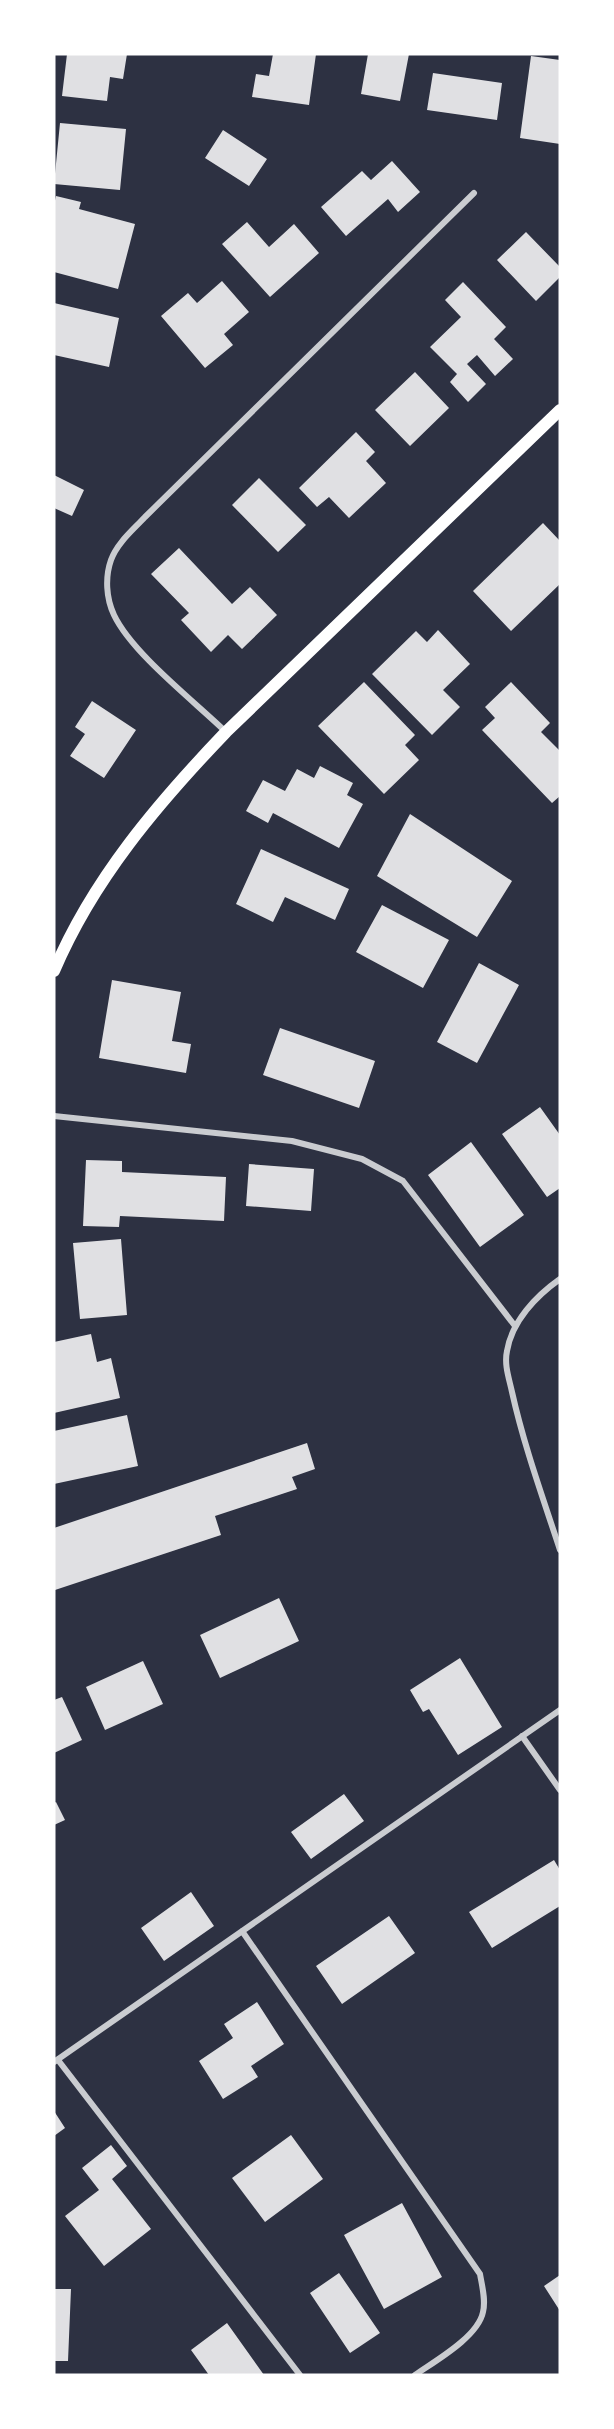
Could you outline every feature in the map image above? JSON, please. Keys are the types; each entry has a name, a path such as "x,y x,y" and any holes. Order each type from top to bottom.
{"main road":[{"path":"54,970 86,908 113,865 175,785 226,732 560,410"}],"street":[{"path":"226,732 138,649 124,630 114,614 108,595 107,579 111,560 120,545 145,517 474,193"},
{"path":"54,1116 292,1141 362,1159 403,1181 516,1326"},
{"path":"560,1279 531,1304 516,1326 507,1351 506,1365 518,1418 560,1550"},
{"path":"300,2375 56,2061 560,1710"},
{"path":"522,1736 560,1791"},
{"path":"242,1931 480,2274 484,2297 483,2314 466,2339 414,2375"}],"building":[{"path":"67,54 127,54 123,79 110,77 107,101 62,96"},
{"path":"273,54 316,54 309,105 252,97 256,74 269,76"},
{"path":"368,54 409,54 400,101 361,94"},
{"path":"531,56 560,60 560,144 520,138"},
{"path":"433,73 502,83 497,120 427,110"},
{"path":"60,123 126,129 120,190 54,184"},
{"path":"223,130 267,159 249,186 205,158"},
{"path":"392,161 420,192 398,212 388,199 346,236 321,207 362,171 371,180"},
{"path":"56,196 81,202 79,209 135,224 118,289 54,272"},
{"path":"247,222 269,247 294,224 319,253 270,297 222,244"},
{"path":"526,232 560,267 560,277 536,301 497,260"},
{"path":"222,281 249,312 224,334 233,345 205,368 161,316 188,293 197,303"},
{"path":"463,282 506,327 494,339 513,359 495,376 477,355 467,364 486,384 468,402 450,382 457,374 430,347 461,317 445,300"},
{"path":"54,303 119,318 109,367 54,355"},
{"path":"415,372 449,408 410,446 375,410"},
{"path":"356,432 375,452 366,461 386,483 349,518 329,497 317,507 299,488"},
{"path":"54,475 84,490 72,516 54,508"},
{"path":"259,478 306,525 278,552 232,505"},
{"path":"543,523 560,541 560,584 511,631 473,591"},
{"path":"179,548 232,604 250,587 277,615 242,649 228,635 211,652 181,620 189,613 151,574"},
{"path":"438,630 470,664 443,690 460,707 432,735 372,674 416,631 427,642"},
{"path":"364,682 415,735 405,745 419,760 384,794 318,726"},
{"path":"511,682 550,723 541,732 560,751 560,796 552,803 482,730 495,718 485,707"},
{"path":"92,701 136,730 104,778 70,756 85,734 75,727"},
{"path":"320,766 353,783 347,795 363,804 339,848 273,813 268,823 246,811 263,780 285,791 297,769 314,778"},
{"path":"410,814 512,881 477,937 377,876"},
{"path":"261,849 349,889 335,920 285,897 273,922 236,904"},
{"path":"382,905 449,940 423,988 356,952"},
{"path":"479,963 519,985 477,1063 437,1042"},
{"path":"112,980 181,992 172,1041 191,1044 186,1073 99,1058"},
{"path":"280,1028 375,1061 359,1108 263,1075"},
{"path":"540,1107 560,1135 560,1188 547,1197 502,1134"},
{"path":"471,1142 524,1215 480,1247 428,1175"},
{"path":"86,1160 122,1161 122,1172 226,1177 224,1221 120,1216 119,1227 83,1226"},
{"path":"249,1164 314,1169 311,1211 246,1206"},
{"path":"121,1239 127,1315 80,1319 73,1243"},
{"path":"91,1334 97,1362 111,1358 120,1398 54,1413 54,1342"},
{"path":"127,1415 138,1466 54,1484 54,1431"},
{"path":"307,1443 315,1469 292,1477 297,1489 215,1516 221,1535 55,1590 54,1528"},
{"path":"279,1598 299,1641 220,1678 200,1635"},
{"path":"460,1658 502,1727 458,1755 429,1709 423,1712 410,1690"},
{"path":"143,1661 163,1704 105,1730 86,1687"},
{"path":"62,1697 82,1740 54,1753 54,1700"},
{"path":"344,1794 364,1821 311,1859 291,1832"},
{"path":"56,1802 65,1820 54,1825 54,1803"},
{"path":"554,1860 560,1870 560,1906 492,1948 469,1912"},
{"path":"191,1892 214,1926 164,1961 141,1928"},
{"path":"389,1916 415,1953 342,2004 316,1966"},
{"path":"257,2002 284,2044 251,2066 258,2077 223,2099 199,2061 233,2038 224,2024"},
{"path":"54,2111 65,2128 54,2136"},
{"path":"291,2135 323,2179 265,2222 232,2178"},
{"path":"111,2145 127,2166 112,2179 151,2229 104,2266 65,2216 99,2190 82,2168"},
{"path":"402,2203 442,2277 384,2309 344,2235"},
{"path":"339,2273 380,2333 350,2353 310,2293"},
{"path":"560,2275 560,2311 544,2286"},
{"path":"54,2289 71,2289 68,2361 54,2361"},
{"path":"227,2323 264,2375 209,2375 191,2350"}]}
